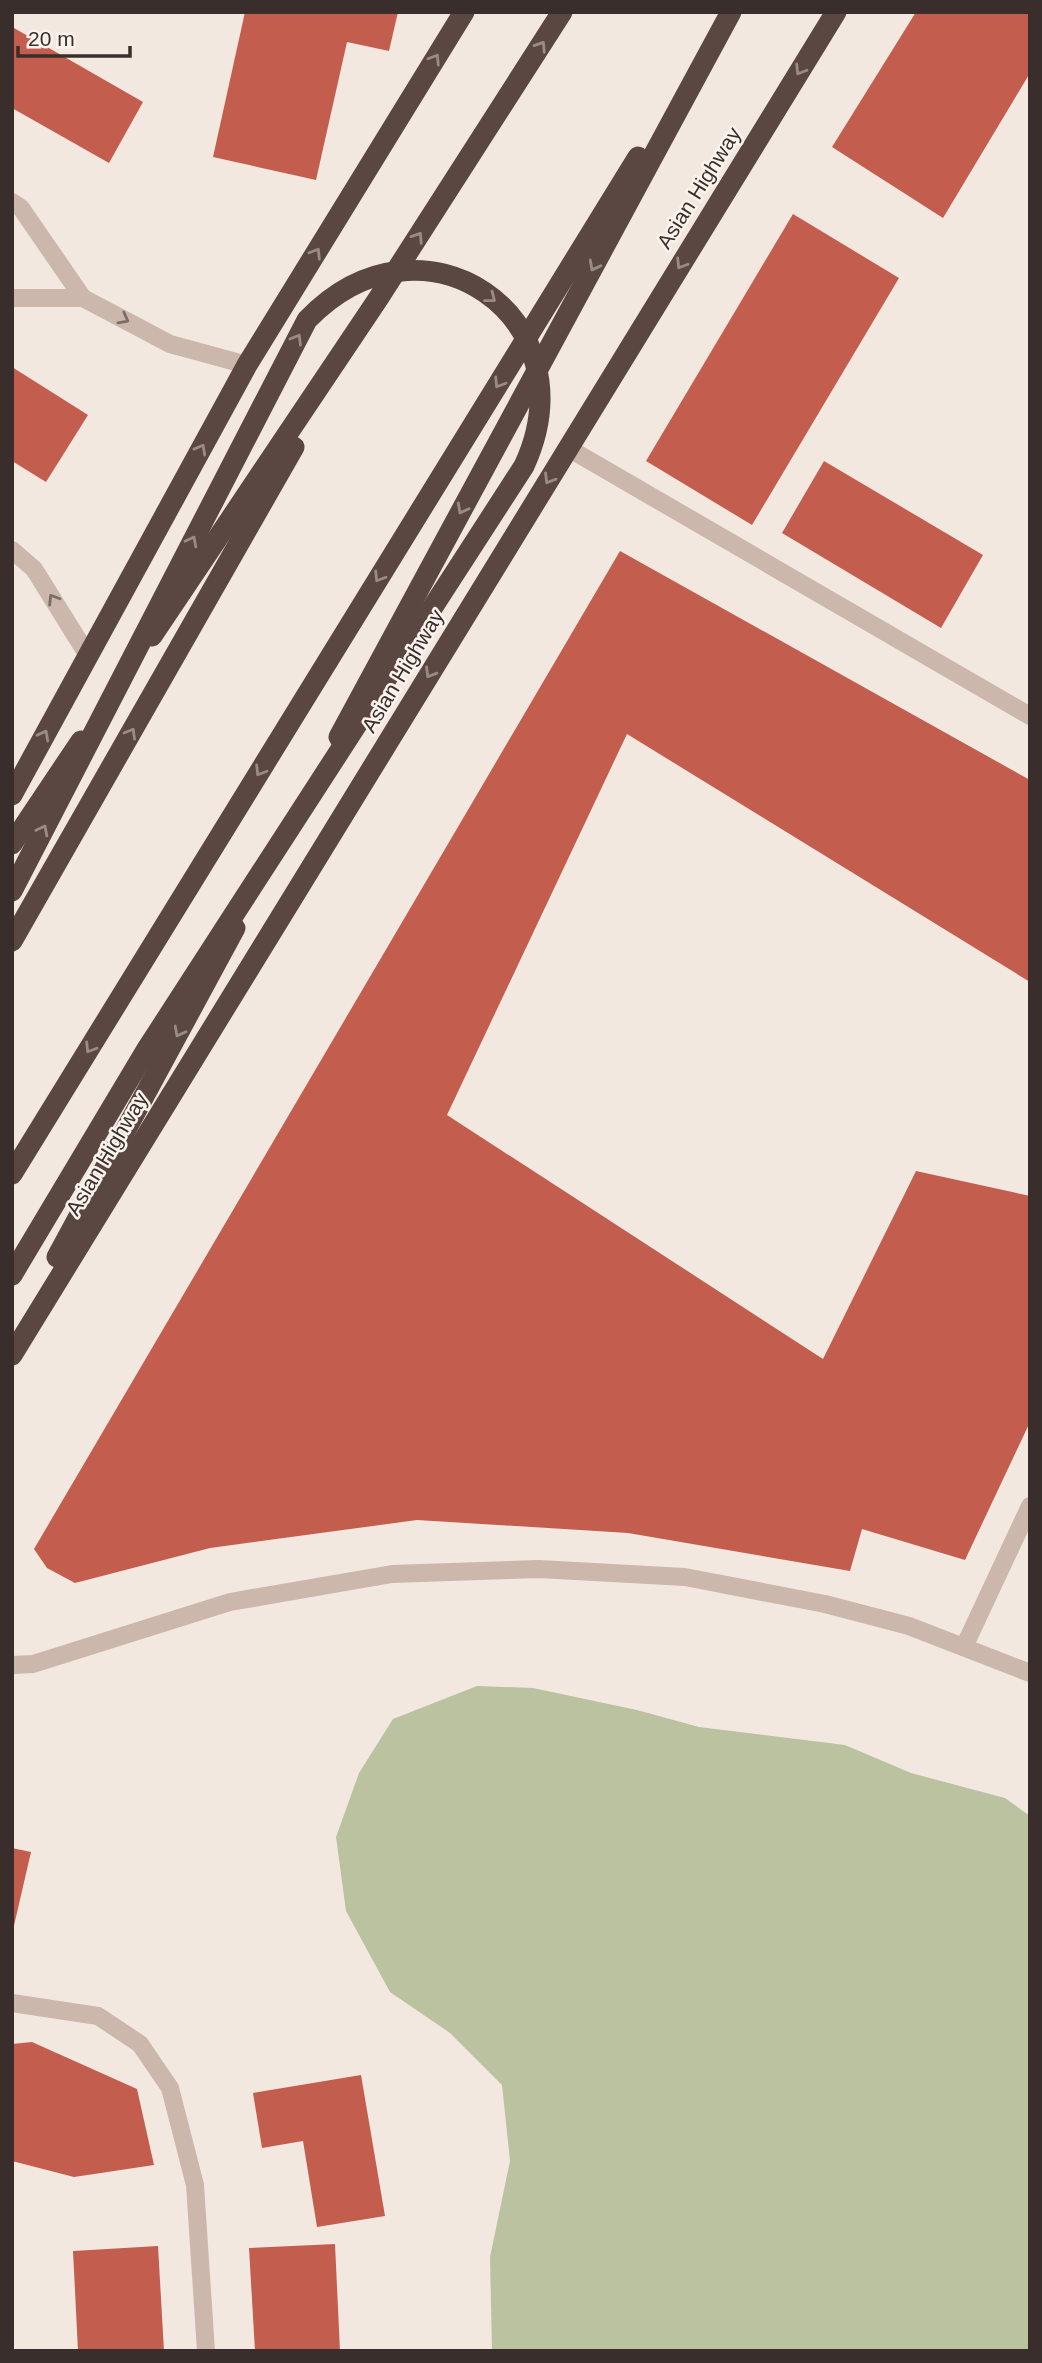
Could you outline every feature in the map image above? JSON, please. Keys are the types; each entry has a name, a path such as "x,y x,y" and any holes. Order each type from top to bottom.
{"highway":[{"path":"12,795 247,365 464,12"},
{"path":"12,844 378,299 562,12"},
{"path":"12,1174 729,12"},
{"name":"Asian Highway","path":"12,1340 729,12"},
{"name":"Asian Highway","path":"12,1355 836,12"},
{"path":"12,891 307,320 326,301 348,286 373,275 399,270 426,270 452,276 477,287 497,302 515,321 537,366 541,418 535,443 524,466 147,1049 12,1275"},
{"path":"12,941 378,299"}],"street":[{"path":"12,202 21,208 83,298 170,344 247,365"},
{"path":"12,298 83,298"},
{"path":"568,448 1030,716"},
{"path":"12,550 34,569 87,654"},
{"path":"964,1647 1030,1506"},
{"path":"12,1665 33,1664 230,1602 392,1574 539,1569 685,1577 825,1604 909,1626 1030,1673"},
{"path":"12,2003 98,2016 140,2044 170,2088 195,2185 206,2351"}],"green space":[{"path":"477,1686 533,1688 637,1710 699,1727 845,1745 911,1773 1005,1798 1030,1816 1030,2351 492,2351 490,2257 510,2161 502,2085 450,2033 390,1992 346,1911 336,1837 359,1773 393,1719"}],"building":[{"path":"245,12 398,12 389,51 347,42 316,180 213,157"},
{"path":"916,12 1030,12 1030,73 943,218 832,147"},
{"path":"14,28 143,102 109,163 12,108"},
{"path":"793,214 899,278 752,525 646,461"},
{"path":"12,367 88,415 46,482 12,461"},
{"path":"824,461 983,555 941,628 782,533"},
{"path":"620,551 1030,780 1030,982 627,734 447,1115 823,1359 916,1171 1030,1196 1030,1422 965,1560 862,1529 850,1571 628,1533 417,1520 210,1548 75,1583 47,1568 34,1549"},
{"path":"12,1848 31,1852 13,1930 12,1930"},
{"path":"32,2042 137,2089 154,2165 74,2177 12,2161 12,2044"},
{"path":"361,2075 385,2216 317,2227 303,2141 262,2148 253,2093"},
{"path":"335,2244 340,2351 255,2351 249,2248"},
{"path":"158,2246 164,2351 78,2351 73,2251"}]}
